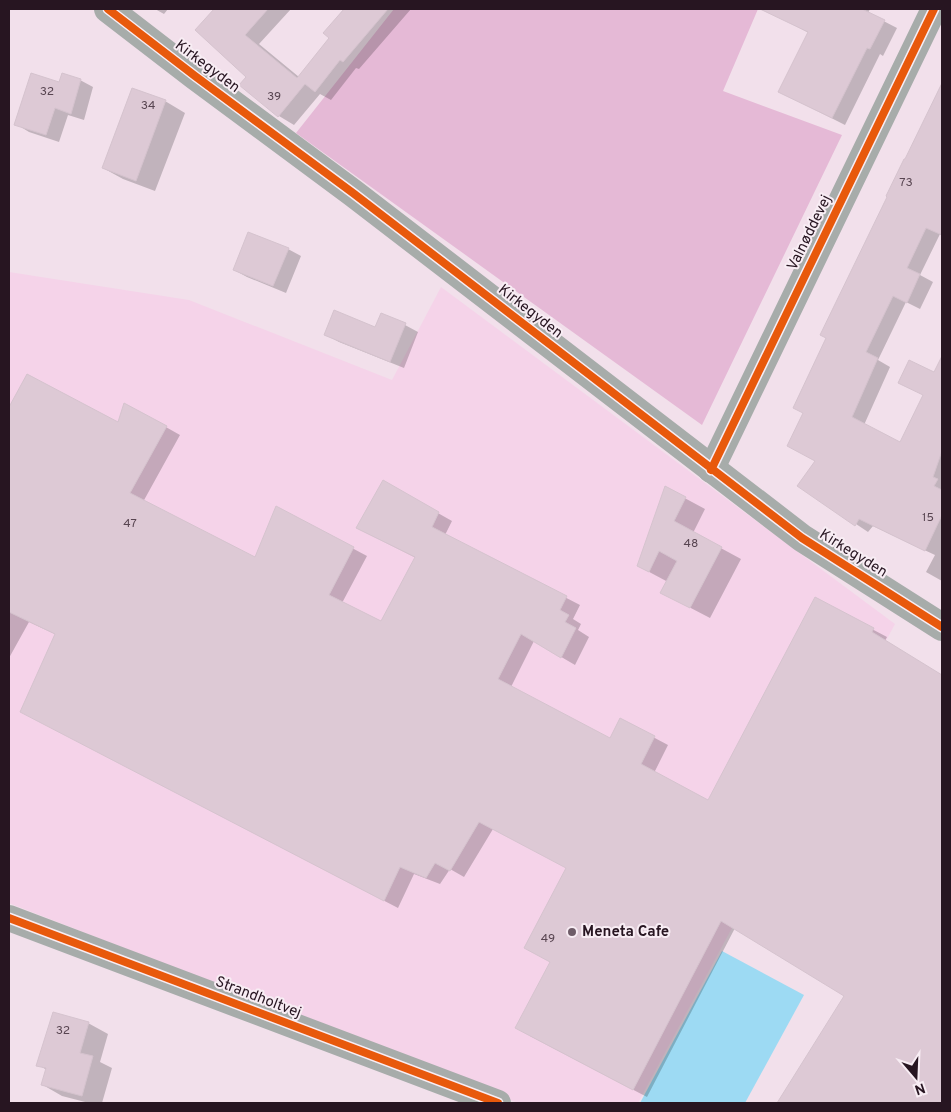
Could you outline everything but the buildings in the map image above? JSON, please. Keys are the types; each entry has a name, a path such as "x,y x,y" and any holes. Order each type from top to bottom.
{"street":[{"name":"Kirkegyden","path":"108,9 353,193 711,470 802,538 942,627"},
{"name":"Valnøddevej","path":"711,470 934,9"},
{"name":"Strandholtvej","path":"9,918 498,1103"}],"shaded area":[{"path":"394,9 758,9 723,91 842,135 702,425 296,133"},
{"path":"9,272 189,300 392,380 441,287 895,624 638,1103 518,1103 9,903"}],"water":[{"path":"722,951 804,995 745,1103 640,1103"}],"cycle path":[{"path":"108,9 353,193 802,538 942,627"},
{"path":"711,470 934,9"},
{"path":"9,918 498,1103"}],"place":[{"name":"Meneta Cafe","path":"572,932"}]}
